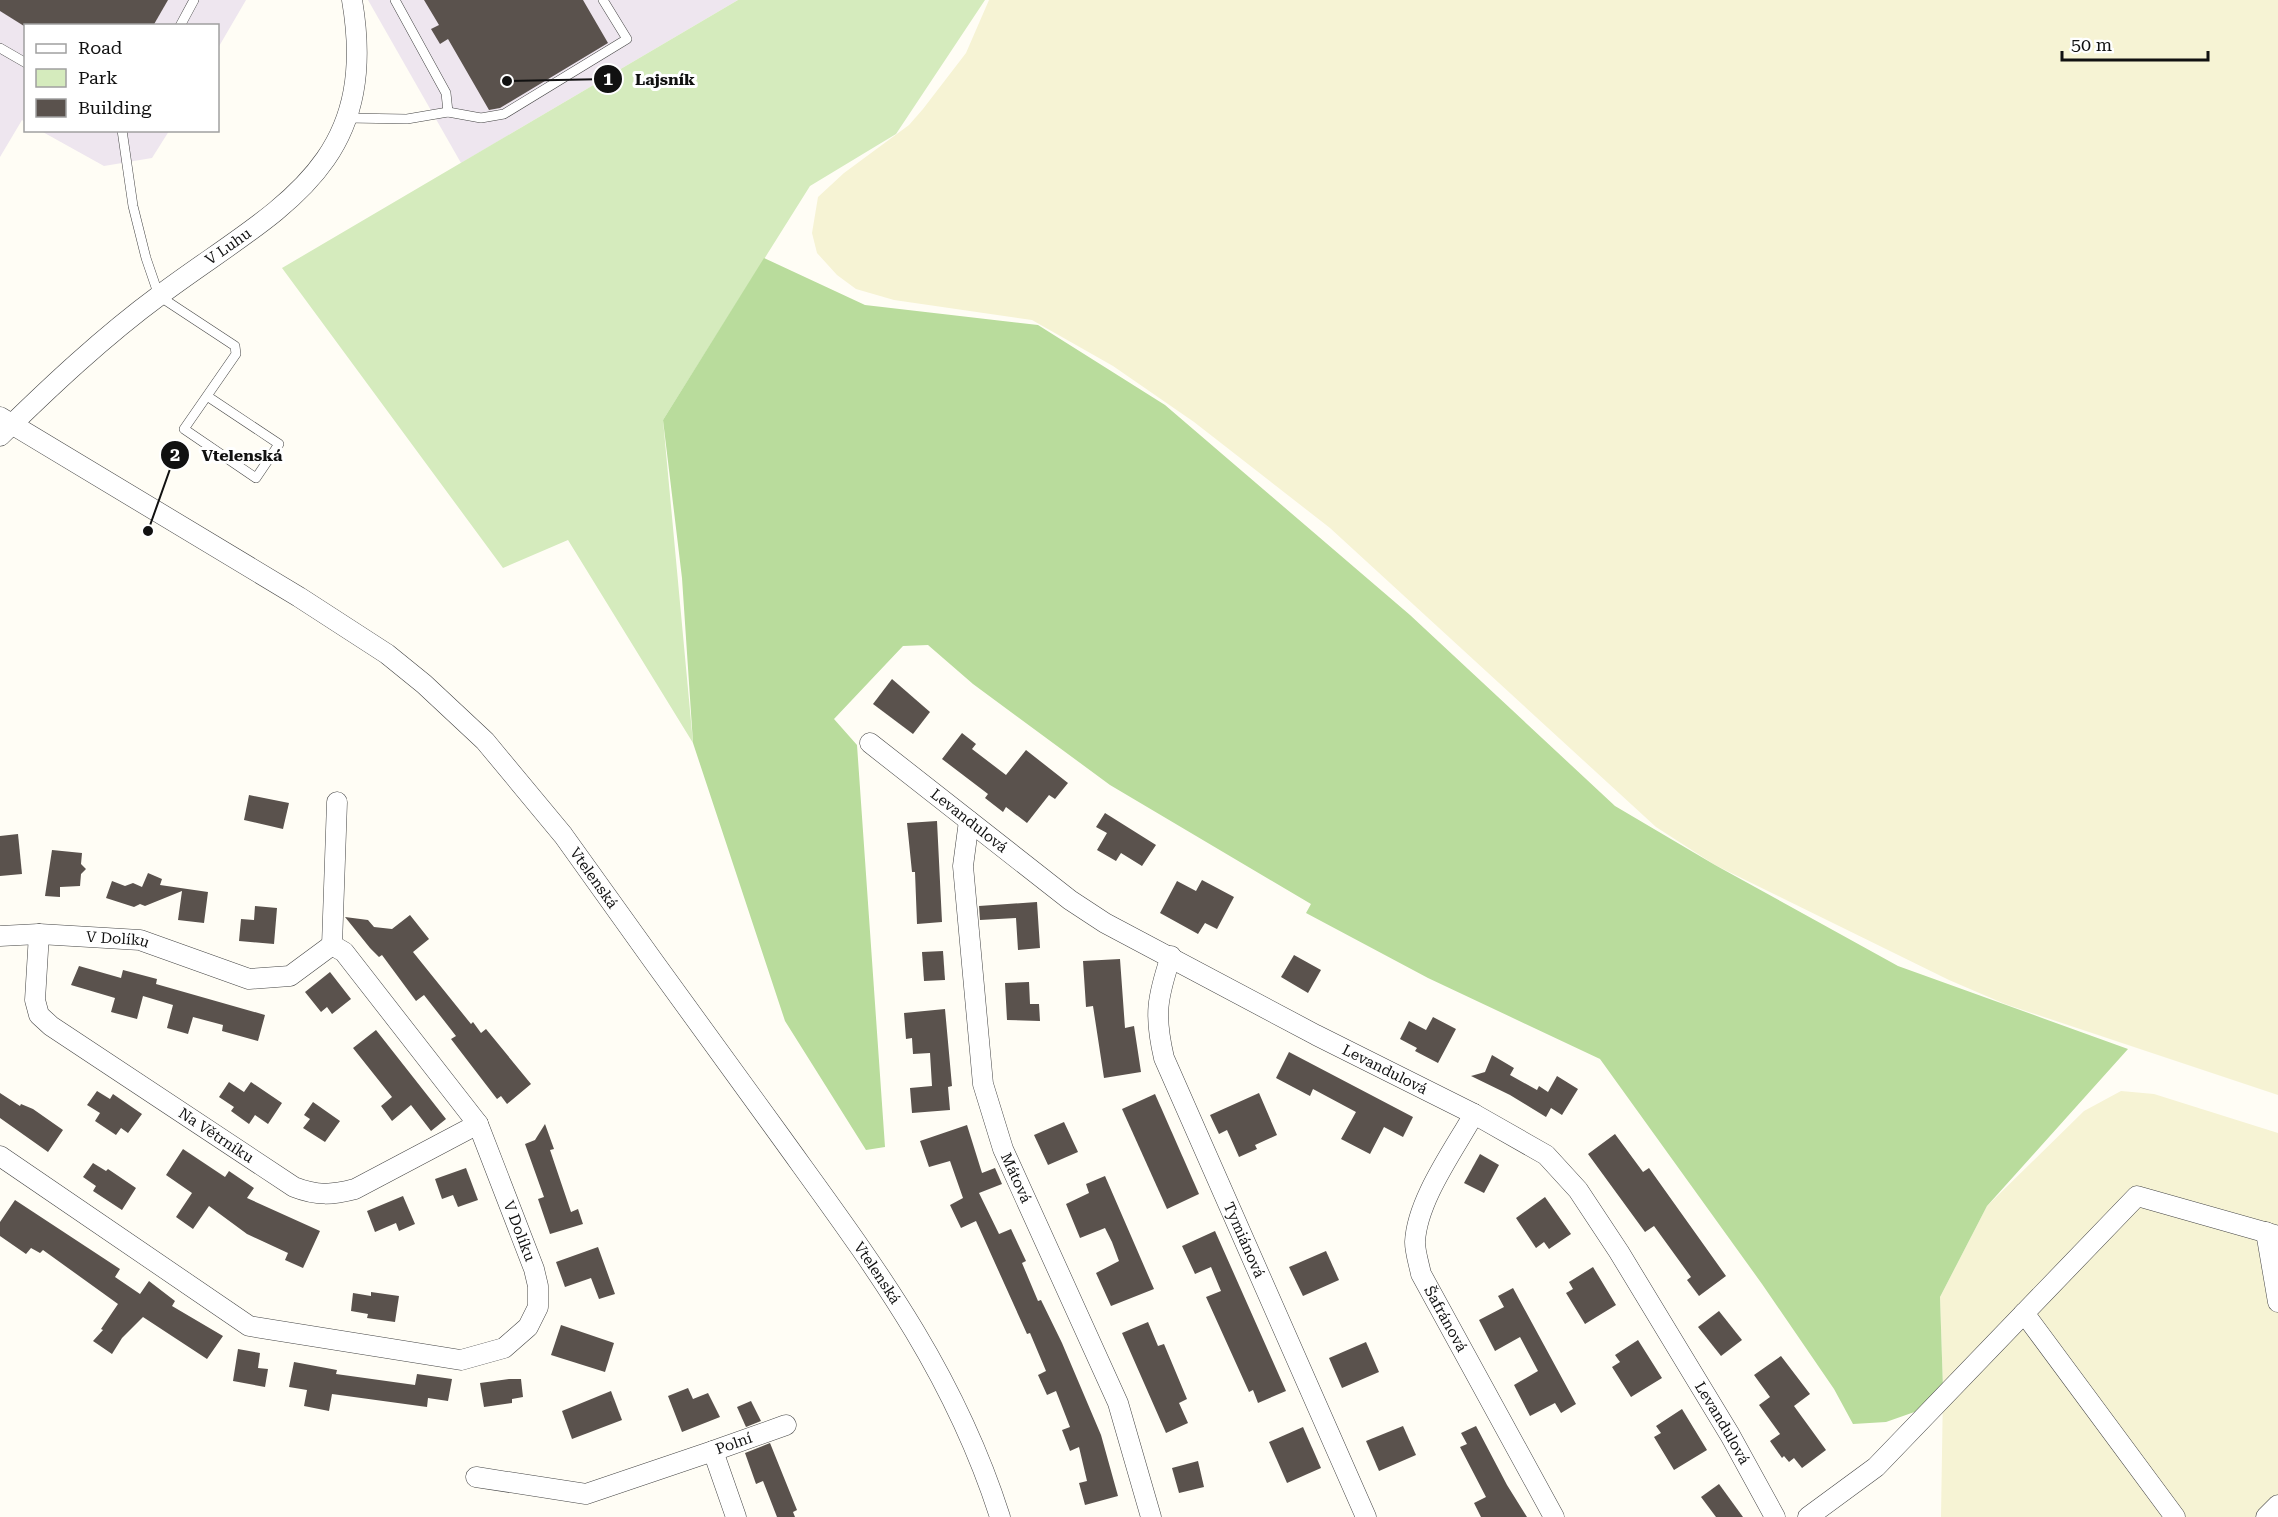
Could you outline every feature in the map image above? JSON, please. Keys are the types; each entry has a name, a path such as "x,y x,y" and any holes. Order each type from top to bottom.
{"street":[{"name":"V Luhu","path":"4,426 159,296 241,239 293,198 335,147 348,118 357,75 352,0"},
{"name":"Vtelenská","path":"4,426 359,635 424,684 510,768 563,835 887,1284 948,1388 978,1455 1000,1517"},
{"name":"Levandulová","path":"870,742 1070,900 1105,923 1316,1035 1474,1114 1546,1155 1578,1190 1731,1435 1775,1517"},
{"path":"332,945 337,802"},
{"name":"Mátová","path":"969,821 963,866 983,1084 1003,1149 1118,1403 1151,1517"},
{"name":"V Dolíku","path":"0,936 39,934 140,940 249,979 290,976 332,945 344,952 478,1124 534,1269 538,1286 538,1307 528,1327 504,1348 461,1360 249,1326 0,1156"},
{"name":"Na Větrníku","path":"39,934 35,1000 39,1015 51,1026 294,1187 313,1194 333,1195 355,1190 478,1124"},
{"name":"Tymiánová","path":"1171,956 1158,992 1156,1027 1164,1058 1366,1517"},
{"name":"Šafránová","path":"1474,1114 1434,1185 1419,1218 1415,1243 1421,1274 1554,1517"},
{"path":"1808,1517 1876,1467 2137,1196 2272,1234 2278,1302"},
{"path":"2024,1313 2175,1517"},
{"name":"Polní","path":"736,1517 713,1451 786,1425"},
{"path":"476,1477 586,1494 713,1451"},
{"path":"2266,1517 2278,1505"}],"lane":[{"path":"181,24 194,0"},
{"path":"395,0 446,93 448,112"},
{"path":"348,118 407,119 448,112 481,118 504,114 627,39 603,0"},
{"path":"0,48 24,62"},
{"path":"122,132 133,206 146,258 159,296 235,346 236,354 184,429 256,478 279,444 207,396"}],"shaded area":[{"path":"0,0 246,0 219,46 219,24 24,24 24,121 22,120 0,157"},
{"path":"368,0 738,0 461,163"},
{"path":"989,0 2278,0 2278,1095 2005,1004 1949,980 1715,865 1656,827 1330,528 1194,422 1113,366 1032,320 894,300 856,289 837,275 817,253 812,233 818,197 844,173 909,125 923,109 966,53"},
{"path":"43,132 168,132 152,158 104,166"},
{"path":"2121,1091 2154,1094 2278,1133 2278,1517 1941,1517 1943,1389 1940,1297 1987,1206 2084,1111"}],"green space":[{"path":"738,0 985,0 896,134 810,186 663,420 693,743 568,540 503,568 282,268"},
{"path":"764,258 865,305 1038,325 1165,405 1410,615 1615,806 1715,865 1898,966 2128,1049 1987,1206 1940,1297 1943,1389 1923,1409 1886,1422 1853,1424 1834,1389 1762,1284 1600,1059 1428,978 1306,913 1311,904 1110,785 973,684 928,645 903,646 834,719 857,745 885,1147 866,1150 785,1021 693,743 682,578 663,420"}],"building":[{"path":"0,0 168,0 154,24 24,24 24,26 0,11"},
{"path":"424,0 583,0 608,43 500,108 489,110 448,39 440,44 431,29 439,25"},
{"path":"892,679 930,712 913,734 873,704"},
{"path":"962,733 976,744 972,749 1006,775 1026,750 1068,783 1055,799 1049,795 1027,823 1006,807 1003,812 985,798 988,794 942,759"},
{"path":"249,795 289,803 283,829 244,820"},
{"path":"1105,813 1156,845 1142,866 1121,853 1116,861 1097,850 1107,833 1096,827"},
{"path":"937,821 942,922 917,924 915,872 912,872 907,823"},
{"path":"18,834 22,874 0,876 0,836"},
{"path":"52,850 82,853 81,864 86,869 81,874 80,886 60,887 60,897 45,896"},
{"path":"148,873 162,879 160,885 208,892 204,923 178,920 182,891 145,906 140,904 134,907 106,898 112,881 125,886 133,883 142,887"},
{"path":"1202,880 1234,897 1217,929 1205,923 1198,934 1160,913 1177,881 1196,891"},
{"path":"1037,902 1040,948 1018,950 1016,918 980,920 979,906"},
{"path":"255,906 277,908 274,944 239,941 241,919 254,920"},
{"path":"410,915 429,939 413,952 471,1024 473,1022 481,1033 486,1029 531,1084 507,1104 501,1096 497,1099 451,1039 456,1036 424,995 416,1001 382,955 379,957 370,948 345,917 368,920 374,927 392,929"},
{"path":"943,951 945,980 924,981 922,952"},
{"path":"1294,955 1321,970 1308,993 1281,977"},
{"path":"1120,959 1125,1028 1134,1026 1141,1072 1104,1078 1093,1006 1086,1007 1083,961"},
{"path":"79,966 121,978 123,970 157,979 156,984 265,1015 258,1041 222,1031 223,1025 193,1017 188,1034 167,1028 173,1005 143,996 137,1019 111,1012 115,998 71,985"},
{"path":"330,972 351,999 332,1014 327,1007 321,1012 305,992"},
{"path":"1029,982 1030,1004 1039,1004 1040,1021 1007,1020 1005,983"},
{"path":"945,1009 952,1086 948,1087 950,1110 912,1113 910,1088 932,1086 930,1053 913,1054 912,1038 906,1039 904,1013"},
{"path":"1433,1017 1456,1029 1438,1063 1415,1051 1417,1048 1400,1039 1409,1021 1426,1030"},
{"path":"376,1030 446,1119 431,1131 411,1105 392,1121 381,1106 392,1097 353,1048"},
{"path":"1289,1052 1413,1117 1403,1137 1384,1127 1370,1154 1341,1139 1356,1112 1313,1089 1310,1096 1276,1078"},
{"path":"1492,1055 1514,1068 1510,1075 1537,1090 1539,1086 1548,1092 1557,1076 1578,1089 1562,1115 1551,1108 1546,1117 1510,1095 1471,1076 1485,1072"},
{"path":"229,1082 244,1092 251,1082 282,1103 268,1124 255,1115 249,1124 231,1111 234,1107 219,1097"},
{"path":"97,1091 110,1099 113,1094 142,1114 128,1133 121,1128 116,1135 95,1121 100,1113 87,1105"},
{"path":"0,1093 20,1106 21,1104 33,1109 63,1130 48,1152 0,1118"},
{"path":"1259,1093 1277,1135 1255,1145 1257,1149 1239,1157 1227,1130 1219,1134 1210,1115"},
{"path":"1155,1094 1199,1194 1167,1209 1122,1109"},
{"path":"313,1102 340,1121 325,1142 303,1128 310,1119 304,1115"},
{"path":"1064,1122 1078,1152 1048,1165 1034,1135"},
{"path":"545,1124 554,1149 550,1150 571,1212 578,1209 583,1224 550,1234 538,1199 544,1197 525,1144 535,1140"},
{"path":"967,1125 982,1173 995,1168 1002,1184 979,1193 999,1234 1011,1229 1026,1261 1022,1263 1038,1301 1041,1300 1062,1343 1101,1435 1118,1496 1085,1505 1079,1483 1087,1481 1079,1447 1070,1451 1062,1430 1070,1427 1056,1391 1047,1395 1038,1375 1046,1371 1030,1333 1027,1334 976,1221 961,1228 950,1205 963,1198 950,1161 929,1167 920,1141"},
{"path":"1615,1134 1643,1172 1649,1168 1726,1276 1699,1296 1687,1280 1691,1277 1654,1226 1645,1232 1588,1154"},
{"path":"183,1149 225,1177 229,1171 254,1188 247,1198 320,1231 303,1268 285,1260 288,1253 247,1234 209,1206 193,1229 176,1217 192,1193 166,1175"},
{"path":"1480,1154 1499,1165 1484,1193 1464,1183"},
{"path":"93,1163 106,1171 108,1169 136,1188 122,1210 93,1191 96,1186 83,1177"},
{"path":"466,1168 478,1200 458,1207 453,1195 442,1199 435,1179"},
{"path":"1105,1176 1154,1289 1111,1306 1096,1273 1119,1261 1112,1242 1105,1228 1080,1238 1066,1204 1089,1193 1086,1184"},
{"path":"403,1196 415,1224 399,1231 396,1223 375,1232 367,1211"},
{"path":"1545,1197 1571,1234 1549,1249 1544,1242 1536,1248 1516,1218"},
{"path":"15,1200 120,1269 115,1277 140,1294 149,1281 175,1301 172,1306 223,1336 207,1359 143,1317 122,1338 112,1354 93,1341 103,1330 101,1329 118,1304 43,1250 40,1253 31,1248 26,1254 0,1236 0,1222"},
{"path":"1215,1231 1286,1391 1258,1403 1253,1390 1249,1392 1206,1297 1221,1291 1211,1267 1195,1274 1182,1246"},
{"path":"598,1247 615,1294 599,1299 591,1278 565,1287 556,1262"},
{"path":"1326,1251 1339,1280 1303,1296 1289,1267"},
{"path":"1593,1267 1616,1305 1585,1324 1566,1293 1573,1289 1569,1282"},
{"path":"1513,1288 1576,1404 1561,1413 1555,1403 1530,1416 1514,1385 1538,1371 1520,1337 1495,1351 1479,1320 1504,1307 1498,1296"},
{"path":"371,1292 399,1296 395,1322 367,1318 368,1314 351,1311 353,1293 371,1296"},
{"path":"1719,1311 1742,1340 1721,1356 1698,1327"},
{"path":"1148,1322 1158,1346 1164,1344 1187,1399 1179,1403 1188,1423 1166,1433 1122,1333"},
{"path":"561,1325 614,1343 605,1372 551,1355"},
{"path":"1638,1340 1662,1378 1631,1397 1612,1367 1620,1362 1615,1355"},
{"path":"1366,1342 1379,1372 1342,1388 1329,1358"},
{"path":"238,1349 260,1353 258,1368 268,1369 265,1387 233,1381"},
{"path":"1781,1356 1810,1394 1794,1406 1826,1450 1802,1468 1794,1458 1789,1462 1784,1456 1782,1458 1770,1441 1780,1434 1759,1405 1770,1397 1754,1375"},
{"path":"294,1362 337,1370 336,1374 415,1385 417,1374 452,1379 448,1401 428,1398 427,1407 332,1394 329,1411 304,1406 307,1390 289,1387"},
{"path":"521,1379 523,1397 512,1399 512,1403 484,1407 480,1383"},
{"path":"688,1388 693,1399 708,1393 720,1417 682,1432 668,1396"},
{"path":"611,1391 622,1420 572,1439 562,1411"},
{"path":"751,1401 761,1421 746,1427 737,1407"},
{"path":"1682,1409 1707,1450 1674,1470 1654,1437 1661,1433 1656,1426"},
{"path":"1403,1426 1416,1455 1379,1471 1366,1441"},
{"path":"1476,1426 1507,1485 1527,1517 1481,1517 1474,1503 1486,1497 1460,1447 1467,1444 1461,1433"},
{"path":"1303,1427 1321,1468 1287,1483 1269,1442"},
{"path":"770,1443 797,1510 793,1512 795,1517 777,1517 763,1481 756,1484 745,1453"},
{"path":"1198,1461 1204,1487 1179,1493 1172,1468"},
{"path":"1719,1484 1743,1517 1716,1517 1701,1497"}],"place":[{"name":"Lajsník","path":"507,81"},
{"name":"Vtelenská","path":"148,531"}]}
